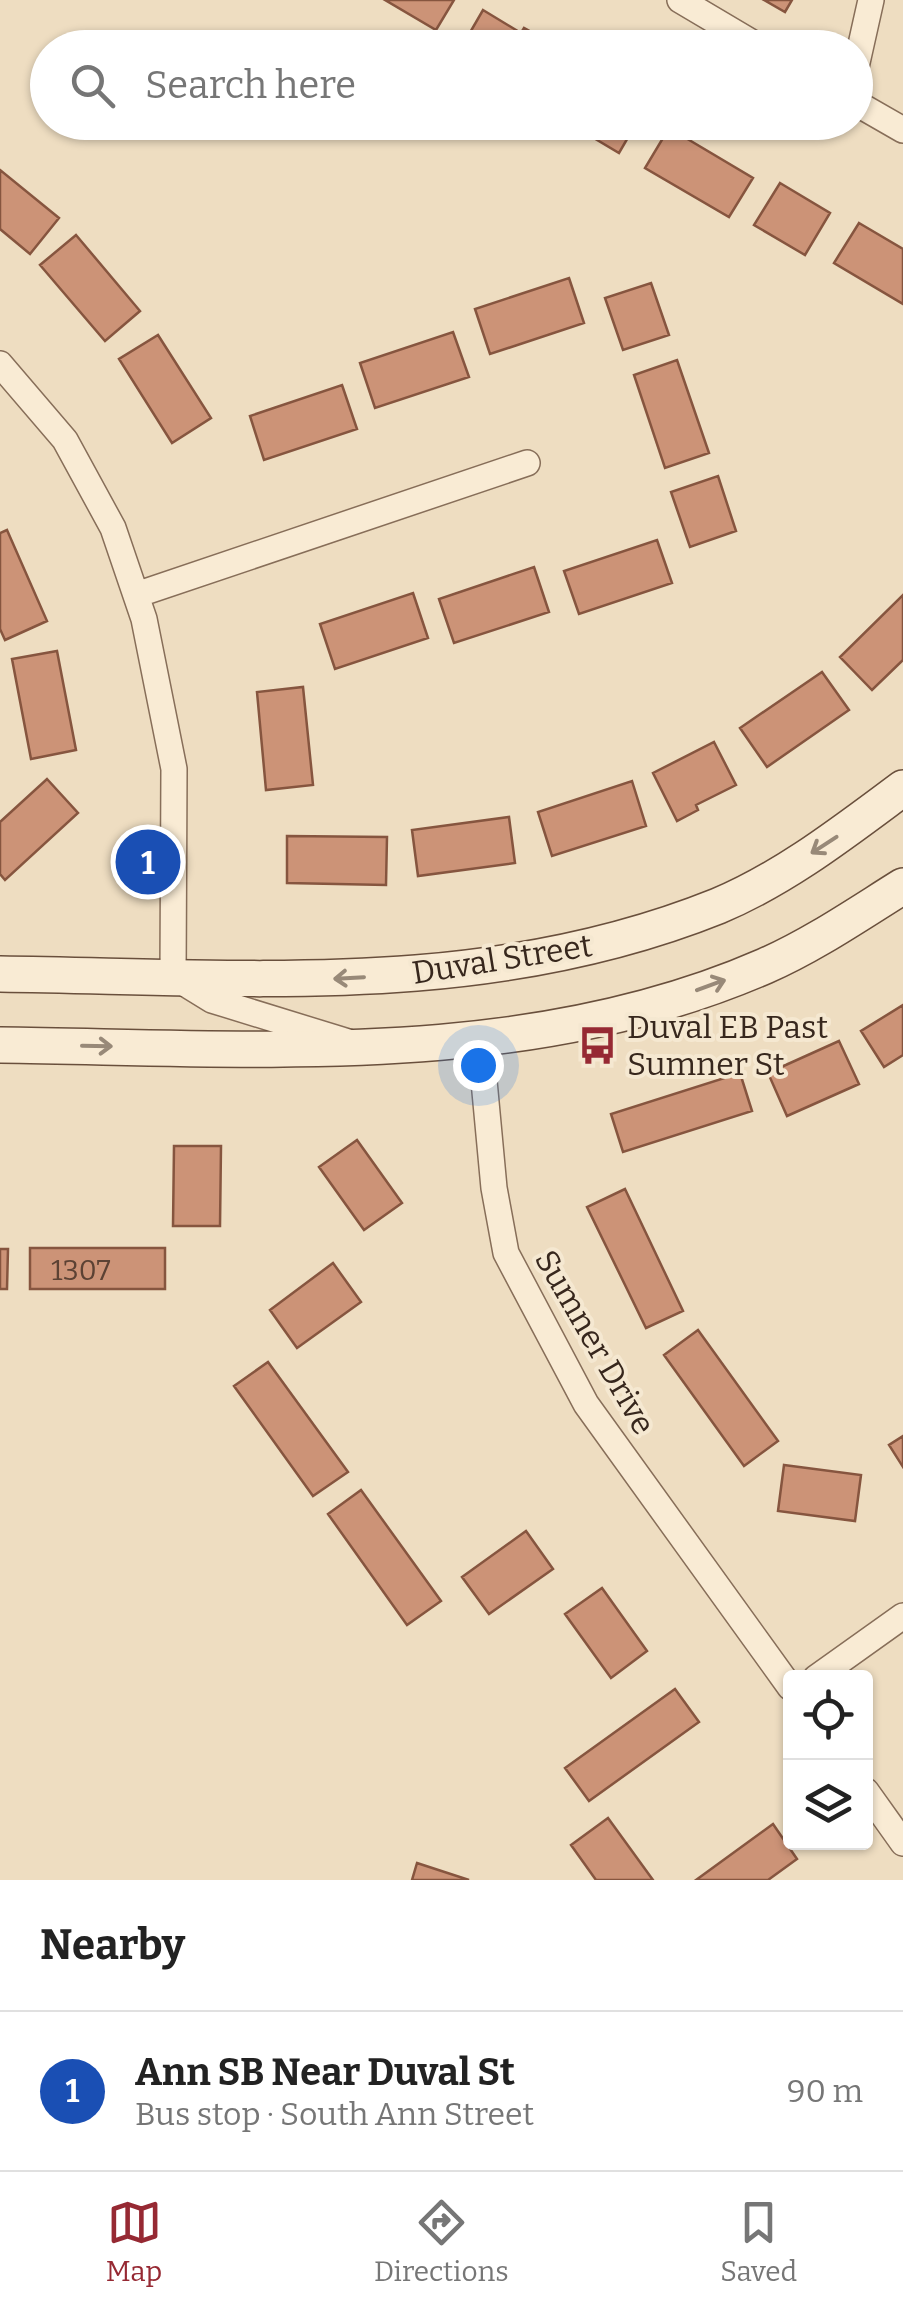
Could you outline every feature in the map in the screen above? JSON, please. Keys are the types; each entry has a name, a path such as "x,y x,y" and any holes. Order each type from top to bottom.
{"street":[{"path":"680,0 731,30"},
{"path":"864,30 871,0"},
{"path":"873,113 903,130"},
{"path":"0,364 65,440 113,528 136,595 174,768 173,976 212,1000 359,1046"},
{"path":"136,595 527,463"},
{"name":"Duval Street","path":"0,974 320,980 464,972 615,940 721,904 823,847 903,788"},
{"path":"0,1045 359,1046 555,1029 676,998 748,972 830,931 903,886"},
{"name":"Sumner Drive","path":"480,1038 494,1188 506,1254 586,1404 783,1677"},
{"path":"827,1670 903,1616"},
{"path":"873,1801 903,1843"}],"building":[{"path":"385,0 454,0 436,30"},
{"path":"764,0 792,0 785,12"},
{"path":"483,10 516,30 471,30"},
{"path":"597,140 627,140 619,153"},
{"path":"662,140 689,140 753,178 729,217 645,168"},
{"path":"0,170 59,218 30,254 0,229"},
{"path":"780,183 830,213 805,255 754,225"},
{"path":"859,223 903,249 903,304 834,263"},
{"path":"76,235 140,311 105,341 40,265"},
{"path":"569,278 584,323 490,354 475,309"},
{"path":"651,283 669,335 623,350 605,298"},
{"path":"453,332 469,377 375,408 360,363"},
{"path":"158,335 211,418 172,443 119,359"},
{"path":"677,360 709,453 665,468 634,375"},
{"path":"342,385 357,429 264,460 250,416"},
{"path":"718,476 736,531 690,547 671,492"},
{"path":"7,530 47,621 5,640 0,629 0,533"},
{"path":"657,540 672,583 579,614 564,571"},
{"path":"534,567 549,612 454,643 439,599"},
{"path":"413,593 428,638 335,669 320,624"},
{"path":"903,595 903,660 872,690 840,657"},
{"path":"57,651 76,750 31,759 12,659"},
{"path":"822,672 849,710 767,767 740,728"},
{"path":"303,687 313,785 266,790 257,692"},
{"path":"714,742 736,785 696,805 698,810 677,821 653,773"},
{"path":"47,779 78,813 5,880 0,874 0,822"},
{"path":"632,781 646,826 552,856 538,812"},
{"path":"509,817 515,863 418,876 412,830"},
{"path":"287,836 387,837 386,885 287,883"},
{"path":"903,1005 903,1055 884,1067 861,1031"},
{"path":"839,1041 859,1084 787,1116 768,1073"},
{"path":"740,1073 752,1111 623,1152 611,1114"},
{"path":"357,1140 402,1203 364,1230 319,1167"},
{"path":"174,1146 221,1146 220,1226 173,1226"},
{"path":"625,1189 683,1311 646,1328 587,1207"},
{"path":"30,1248 165,1248 165,1289 30,1289"},
{"path":"0,1249 8,1249 7,1289 0,1289"},
{"path":"333,1263 361,1302 297,1348 270,1310"},
{"path":"698,1330 778,1441 744,1466 664,1355"},
{"path":"268,1362 348,1472 313,1496 234,1386"},
{"path":"903,1436 903,1467 889,1445"},
{"path":"784,1465 861,1475 855,1521 778,1511"},
{"path":"361,1490 441,1601 407,1625 328,1514"},
{"path":"526,1531 553,1569 489,1614 462,1577"},
{"path":"602,1588 647,1651 611,1678 565,1614"},
{"path":"675,1689 699,1722 589,1801 565,1768"},
{"path":"608,1818 653,1880 596,1880 571,1845"},
{"path":"773,1824 783,1839 783,1850 791,1850 797,1859 768,1880 696,1880"},
{"path":"417,1863 469,1880 412,1880"}],"place":[{"name":"Ann SB Near Duval St","path":"148,862"},
{"name":"Duval EB Past Sumner St","path":"597,1045"}]}
